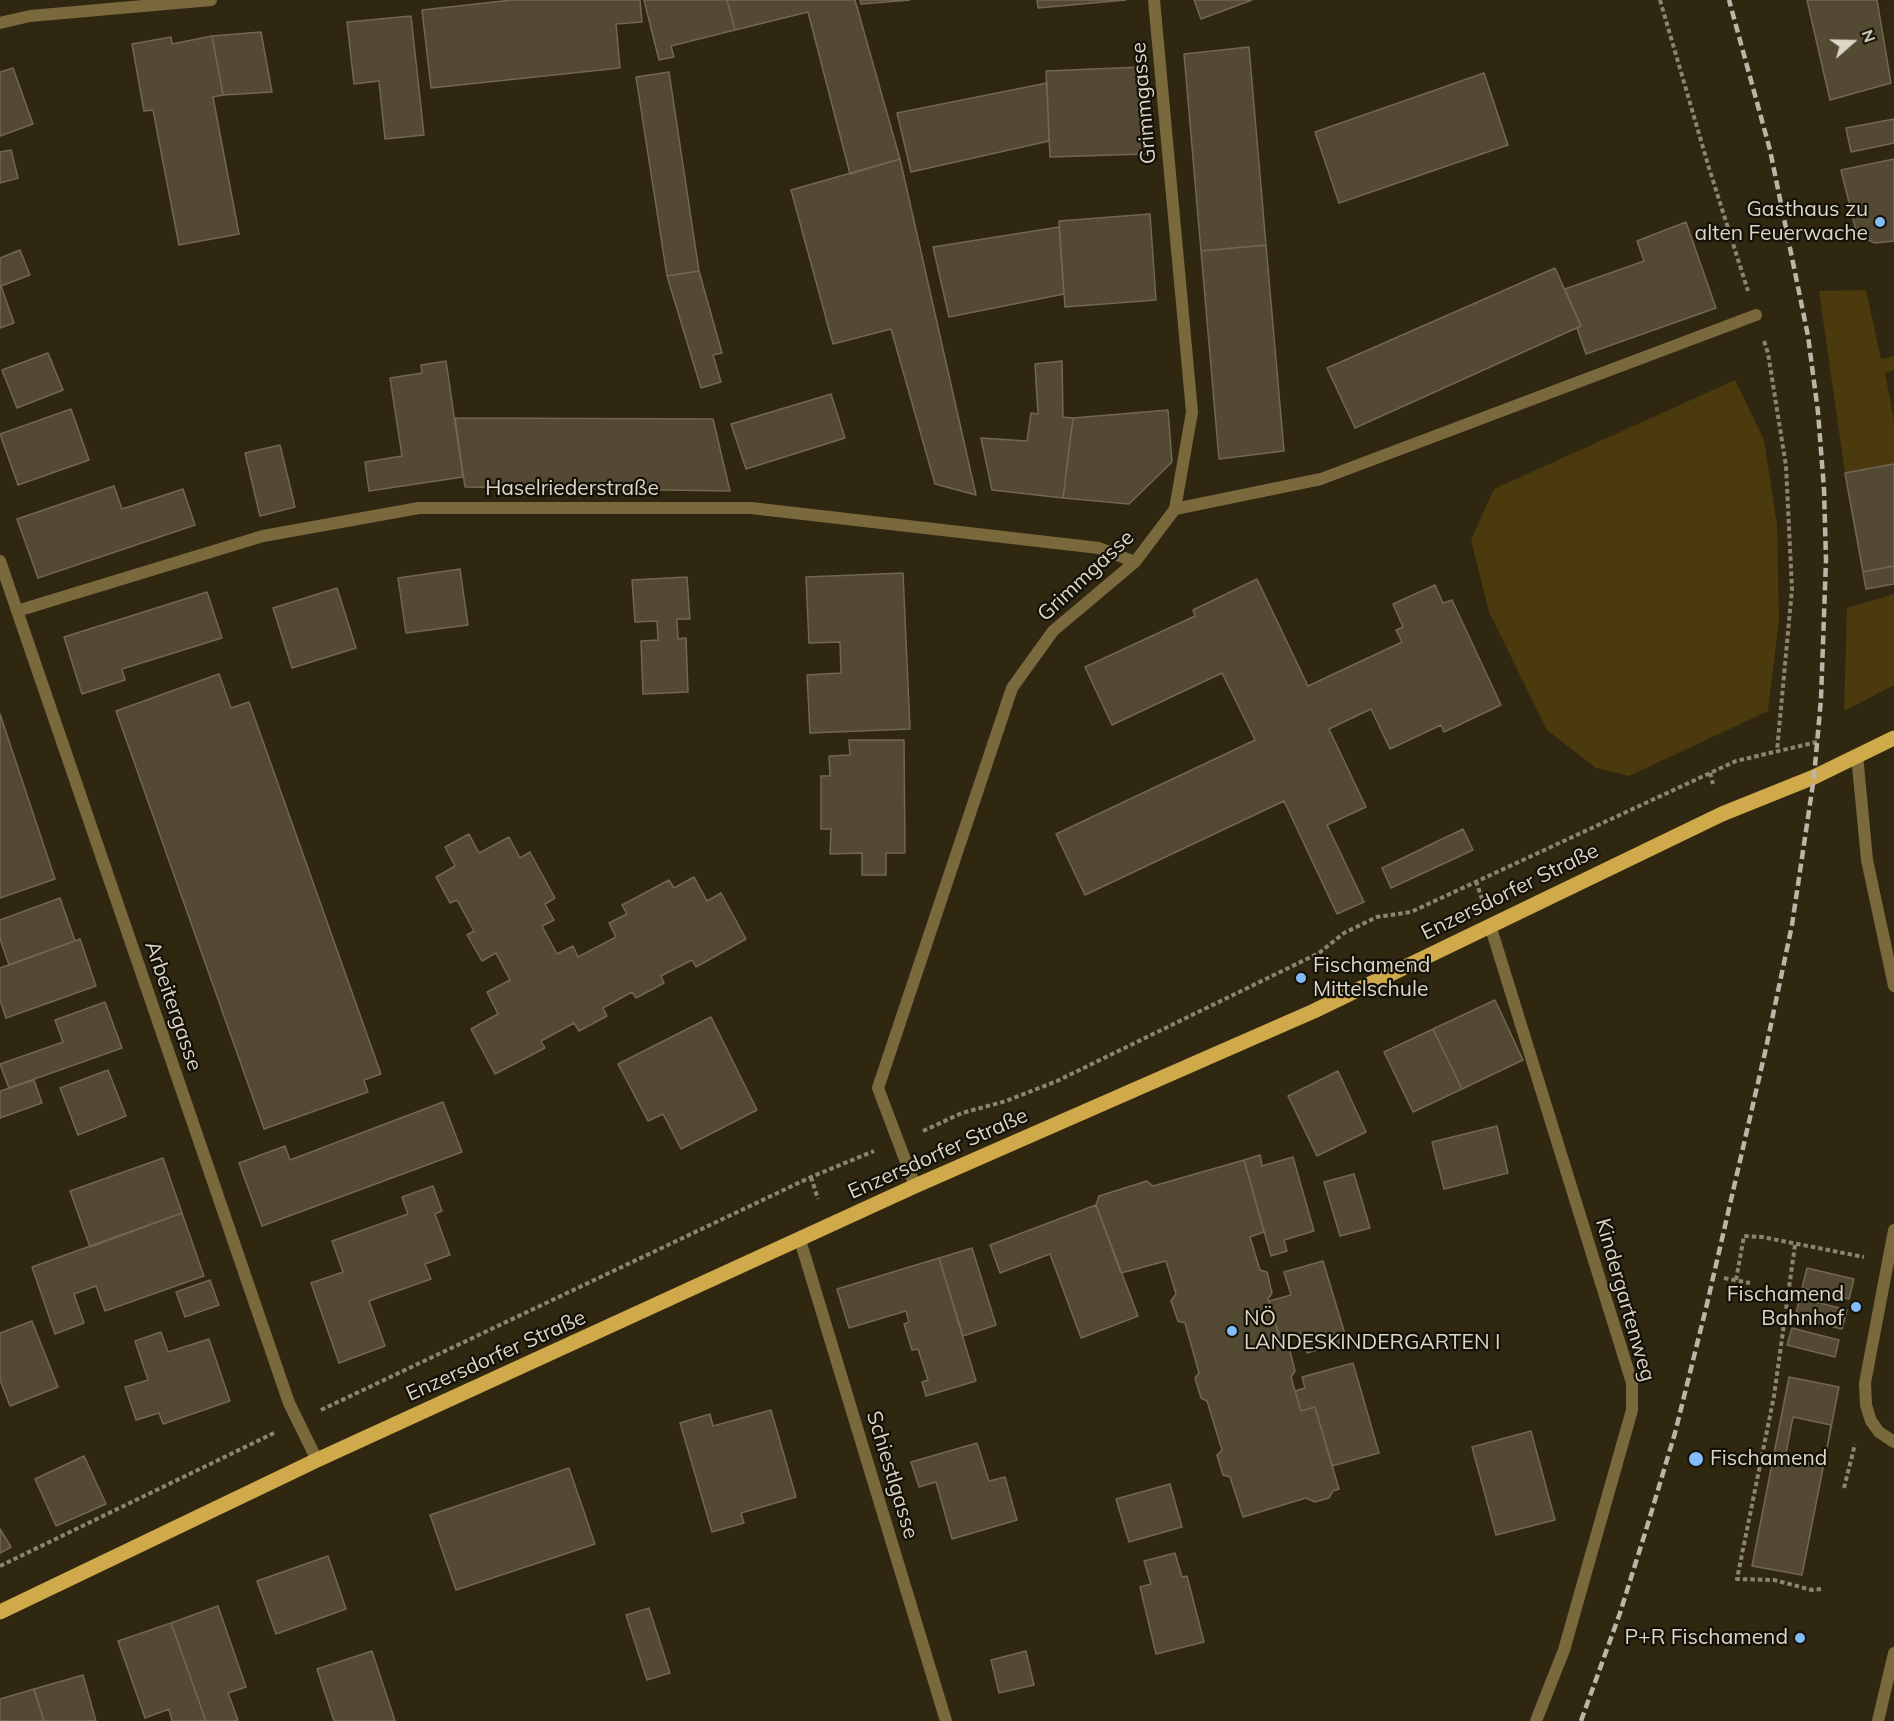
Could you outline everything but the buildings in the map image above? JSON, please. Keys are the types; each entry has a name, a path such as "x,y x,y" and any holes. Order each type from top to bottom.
{"main road":[{"name":"Enzersdorfer Straße","path":"0,1612 317,1461 915,1186 1314,1011 1722,814 1814,777 1894,738"}],"street":[{"path":"0,24 30,16 211,0"},
{"name":"Grimmgasse","path":"915,1186 878,1088 1012,688 1053,631 1135,562 1175,509 1192,412 1154,0"},
{"path":"1175,509 1321,479 1756,315"},
{"name":"Haselriederstraße","path":"17,611 263,536 419,508 752,508 1099,548 1135,562"},
{"name":"Arbeitergasse","path":"0,561 285,1392 317,1461"},
{"path":"1857,755 1867,860 1894,986"},
{"name":"Kindergartenweg","path":"1490,925 1632,1383 1632,1410 1564,1650 1536,1721"},
{"path":"1894,1230 1865,1383 1866,1406 1871,1421 1879,1432 1894,1442"},
{"name":"Schiestlgasse","path":"800,1240 946,1721"},
{"path":"1878,1721 1894,1653"}],"path":[{"path":"1660,0 1709,168 1768,352 1786,466 1792,589 1777,751"},
{"path":"0,1566 298,1421 811,1177 962,1113 1006,1101 1057,1081 1320,953 1344,933 1377,917 1411,912 1736,761 1817,742 1827,737"},
{"path":"1710,773 1713,784"},
{"path":"1736,1280 1744,1236 1888,1261"},
{"path":"1795,1245 1774,1396 1737,1580 1774,1580 1812,1590 1822,1589"},
{"path":"1724,1278 1750,1283"}],"shaded area":[{"path":"1866,290 1881,359 1894,356 1894,370 1885,373 1894,420 1894,464 1845,473 1819,291"},
{"path":"1735,380 1764,440 1777,525 1779,620 1768,711 1629,776 1596,768 1547,730 1489,612 1471,540 1494,489"},
{"path":"1894,594 1894,685 1844,711 1847,608"}],"railway":[{"path":"1581,1721 1620,1613 1646,1530 1675,1433 1707,1304 1792,925 1814,777 1821,699 1826,560 1824,489 1818,412 1808,336 1770,150 1729,0"}],"place":[{"name":"Gasthaus zu alten Feuerwache","path":"1880,222"},
{"name":"Fischamend Mittelschule","path":"1301,978"},
{"name":"Fischamend Bahnhof","path":"1856,1307"},
{"name":"NÖ LANDESKINDERGARTEN I","path":"1232,1331"},
{"name":"Fischamend","path":"1696,1459"},
{"name":"P+R Fischamend","path":"1800,1638"}]}
